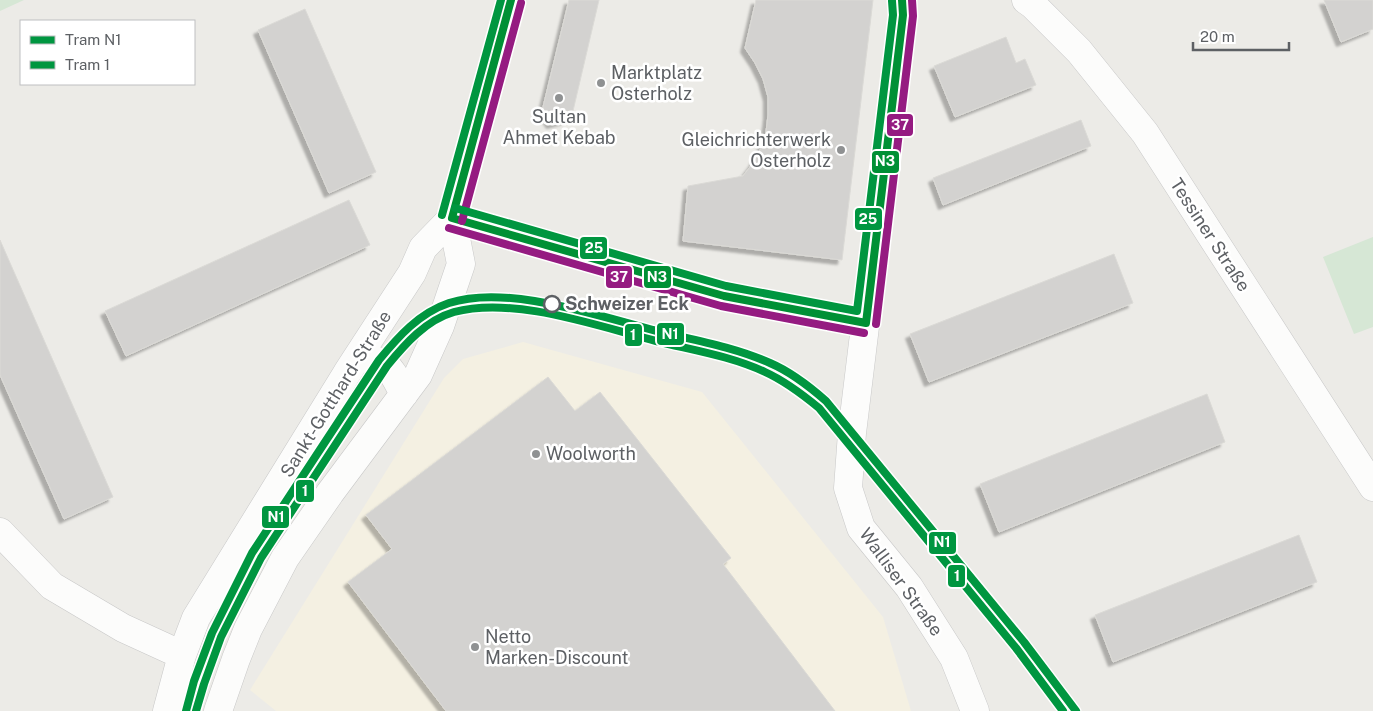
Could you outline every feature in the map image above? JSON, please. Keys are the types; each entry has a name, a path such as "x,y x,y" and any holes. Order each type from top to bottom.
{"street":[{"name":"Sankt-Gotthard-Straße","path":"218,711 248,629 285,558 330,493 418,375 440,326 461,264 452,218 511,0"},
{"name":"Walliser Straße","path":"902,0 902,15 852,434 848,488 861,528 909,587 954,658 975,711"},
{"name":"Tessiner Straße","path":"1026,0 1078,51 1145,133 1373,487"},
{"name":"Sankt-Gotthard-Straße","path":"167,711 182,655 196,618 358,356 412,273 423,248 452,218"},
{"path":"452,218 724,296 866,323"},
{"path":"358,356 379,360 391,370 404,394"},
{"path":"0,532 52,586 123,628 182,655"}],"shaded area":[{"path":"523,342 702,392 883,617 911,711 276,711 250,690 444,378 463,359"}],"green space":[{"path":"0,0 24,0 0,11"},
{"path":"1373,237 1373,327 1354,334 1323,257"}],"building":[{"path":"569,0 599,0 573,111 566,120 551,124 545,115 543,107"},
{"path":"756,0 873,0 842,260 683,241 688,186 743,176 761,148 766,132 768,97 763,79 745,48"},
{"path":"1324,0 1373,0 1373,29 1341,42"},
{"path":"305,9 376,172 329,193 258,30"},
{"path":"1006,37 1016,63 1025,59 1036,85 955,117 934,66"},
{"path":"1081,120 1091,146 943,205 933,178"},
{"path":"349,200 370,245 126,356 105,311"},
{"path":"0,240 113,497 64,519 0,375"},
{"path":"1114,254 1133,303 929,382 910,334"},
{"path":"548,377 575,411 600,392 731,558 723,564 835,711 446,711 348,582 392,549 366,515"},
{"path":"1207,394 1225,442 999,532 980,484"},
{"path":"1299,535 1317,582 1113,662 1095,615"}],"tram line":[{"name":"N1","path":"186,711 194,681 212,633 252,553 379,360 410,327 438,307 472,298 498,297 553,304 728,348 770,363 800,380 826,401 1024,642 1076,711"},
{"name":"1","path":"196,711 221,637 261,558 387,366 401,349 434,321 454,312 477,308 529,310 555,315 725,358 765,372 800,393 819,408 1016,648 1063,711"}],"transit line":[{"name":"25","path":"442,215 501,0"},
{"name":"N3","path":"452,218 511,0"},
{"name":"N3","path":"866,323 903,15 902,0"},
{"name":"37","path":"876,324 913,16 912,0"},
{"name":"25","path":"455,208 726,286 857,311 893,15 892,1"},
{"name":"37","path":"462,221 521,3"},
{"name":"N3","path":"452,218 724,296 866,323"},
{"name":"37","path":"449,228 721,306 864,333"}],"place":[{"name":"Marktplatz Osterholz","path":"601,83"},
{"name":"Sultan Ahmet Kebab","path":"559,98"},
{"name":"Gleichrichterwerk Osterholz","path":"841,150"},
{"name":"Schweizer Eck","path":"552,304"},
{"name":"Woolworth","path":"536,454"},
{"name":"Netto Marken-Discount","path":"475,647"}]}
